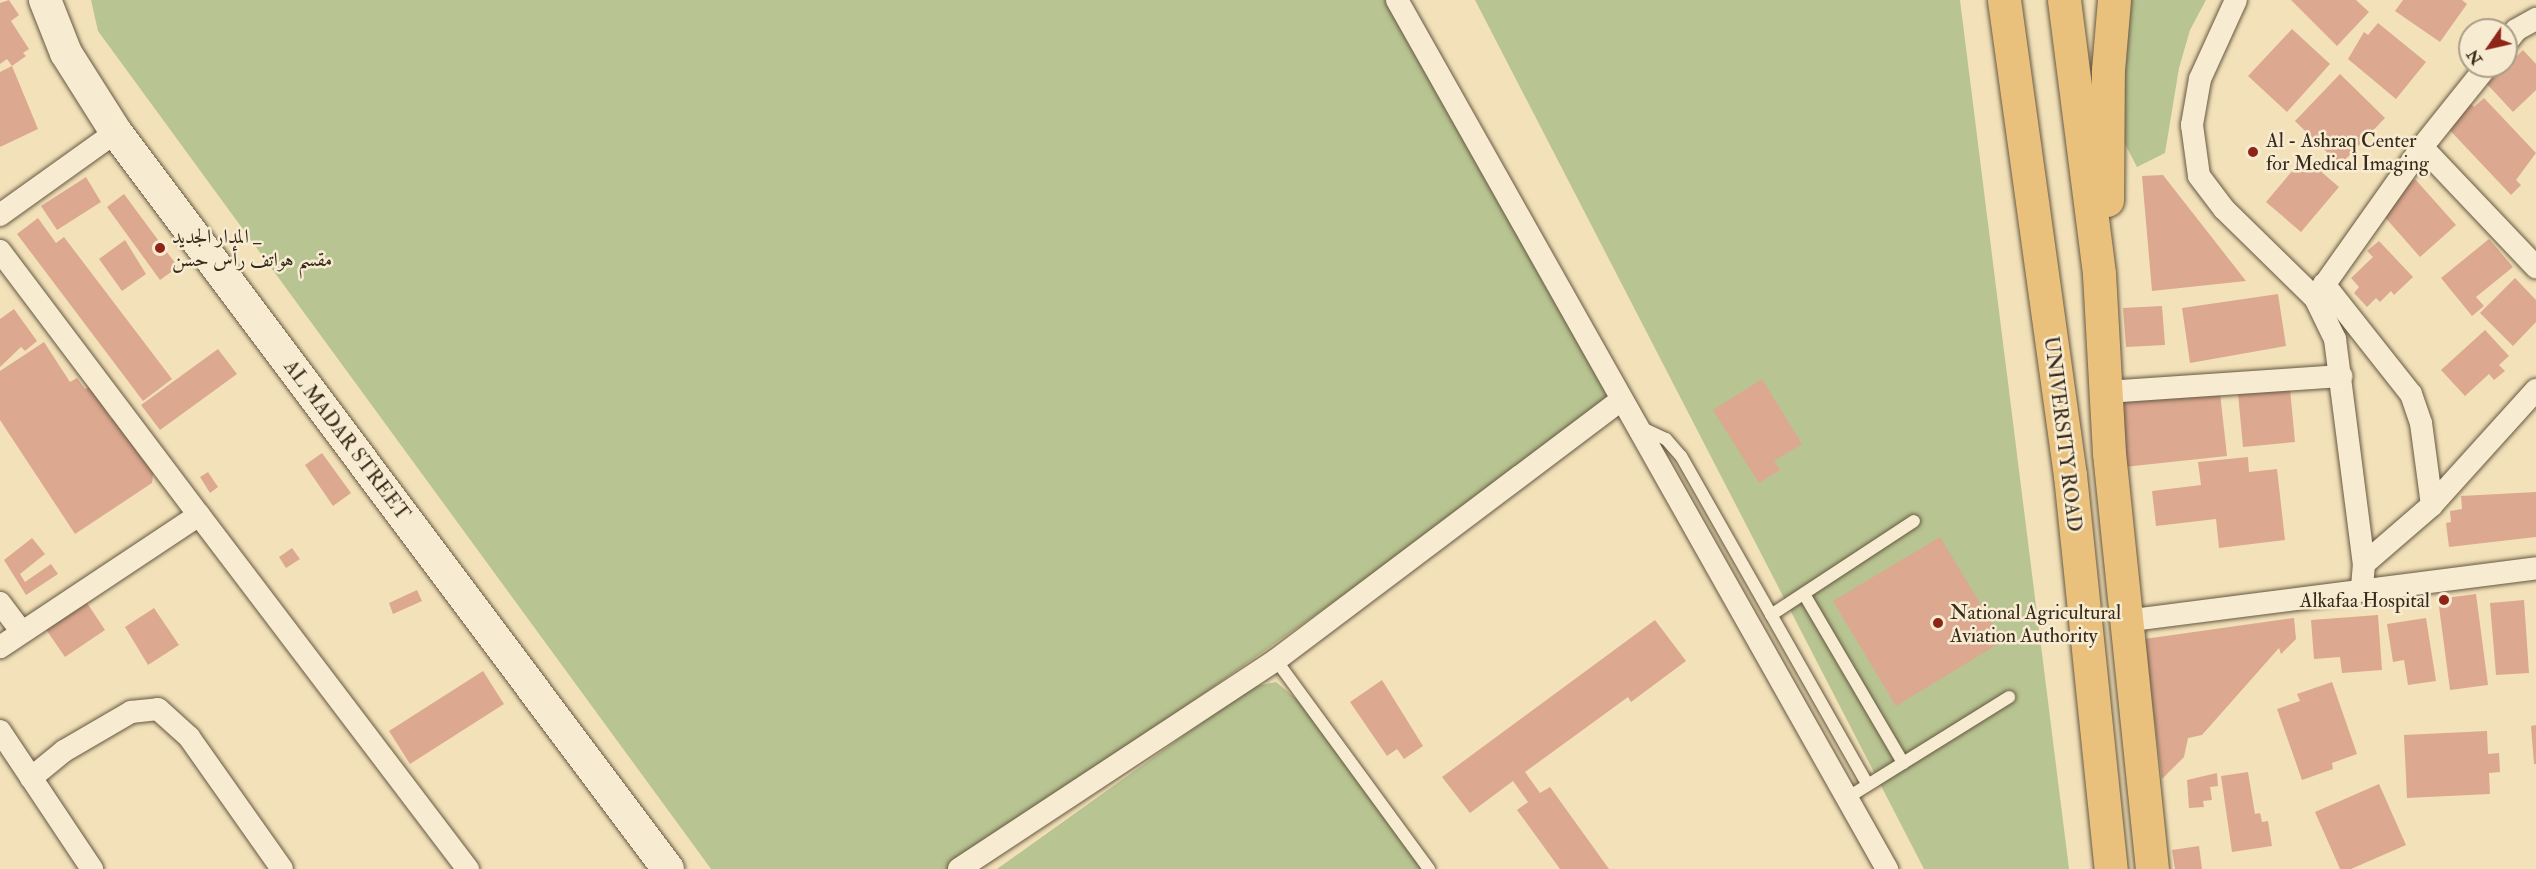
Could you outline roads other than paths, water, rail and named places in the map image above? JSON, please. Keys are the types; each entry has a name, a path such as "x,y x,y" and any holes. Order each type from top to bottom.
{"highway":[{"name":"UNIVERSITY ROAD","path":"2004,0 2070,475 2111,869"},
{"path":"2064,0 2099,274 2106,392 2125,621 2152,869"},
{"path":"2099,274 2107,204 2108,70 2114,0"}],"street":[{"name":"AL MADAR STREET","path":"45,0 66,53 116,132 668,869"},
{"path":"1397,0 1887,869"},
{"path":"2236,0 2200,79 2192,125 2199,176 2224,209 2320,291 2411,394 2421,423 2432,505"},
{"path":"2518,29 2536,19"},
{"path":"2320,291 2422,147 2477,78"},
{"path":"0,215 116,132"},
{"path":"2422,147 2536,267"},
{"path":"0,251 468,869"},
{"path":"2320,291 2334,339 2341,376 2364,564 2362,588"},
{"path":"2106,392 2341,376"},
{"path":"2364,564 2432,505 2536,390"},
{"path":"959,869 1276,660 1621,400"},
{"path":"0,647 199,514"},
{"path":"2125,621 2362,588 2536,568"},
{"path":"0,603 22,632"},
{"path":"31,778 64,751 131,712 158,709 189,737 282,869"},
{"path":"0,731 92,869"}],"lane":[{"path":"1635,425 1666,439 1681,456 1868,785"},
{"path":"1771,615 1914,521"},
{"path":"1804,594 1903,763"},
{"path":"1276,660 1429,869"},
{"path":"1847,798 2008,697"}],"place":[{"name":"Al - Ashraq Center for Medical Imaging","path":"2253,152"},
{"name":"المدار الجديد _ مقسم هواتف رأس حسن","path":"160,248"},
{"name":"Alkafaa Hospital","path":"2444,600"},
{"name":"National Agricultural Aviation Authority","path":"1938,623"}]}
